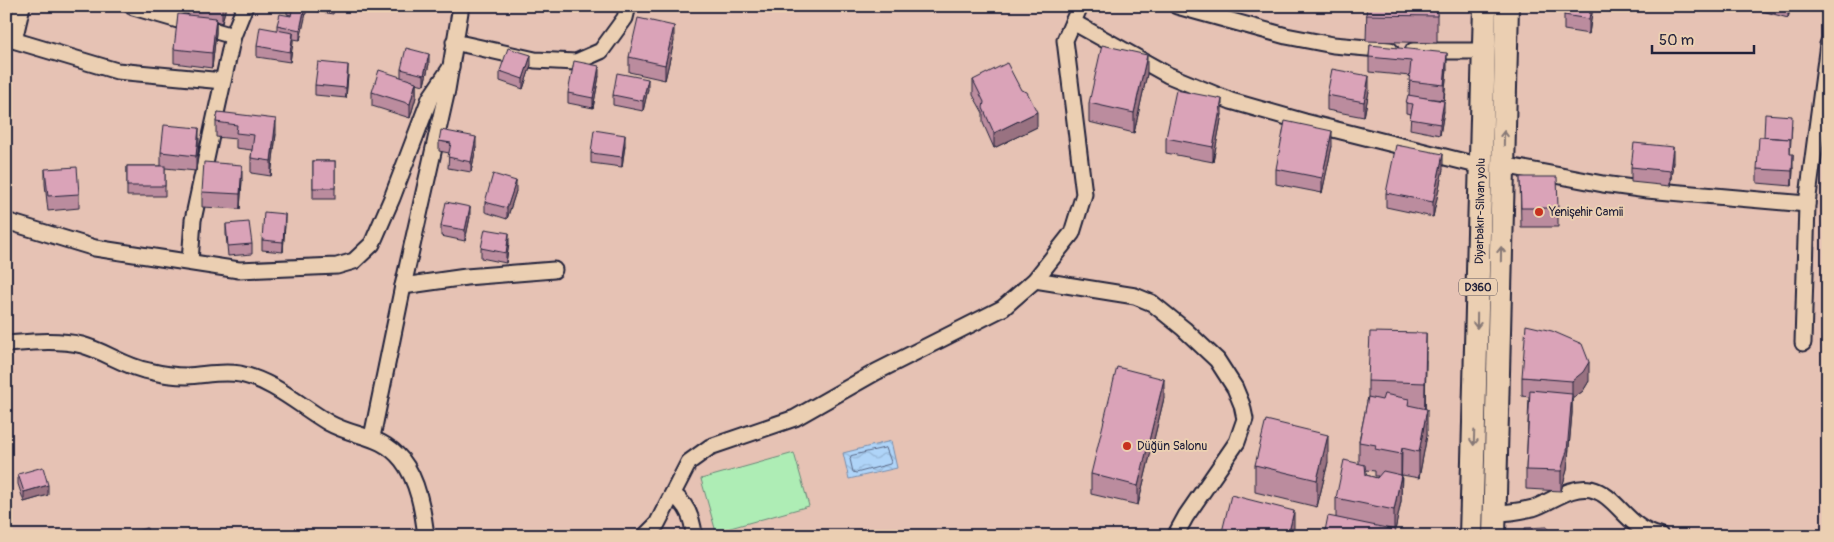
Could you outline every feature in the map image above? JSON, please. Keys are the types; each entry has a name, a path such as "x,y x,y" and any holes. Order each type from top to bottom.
{"highway":[{"name":"Diyarbakır-Silvan yolu","path":"1485,6 1481,175 1487,390 1495,513 1494,536"},
{"name":"Diyarbakır-Silvan yolu","path":"1471,536 1487,390 1503,176 1507,6"}],"street":[{"path":"22,6 10,39 117,71 223,81"},
{"path":"190,262 193,220 223,81 234,36 245,6"},
{"path":"372,438 403,286 447,90 461,6"},
{"path":"454,42 535,60 576,62 602,51 624,18 628,6"},
{"path":"645,536 657,524 689,462 710,447 795,418 876,372 1003,308 1035,280 1072,233 1084,194 1065,40 1080,6"},
{"path":"1177,6 1286,36 1333,44 1406,51 1484,51"},
{"path":"133,8 234,36"},
{"path":"1073,22 1168,75 1231,100 1481,175"},
{"path":"1803,343 1807,204 1828,44"},
{"path":"6,221 96,248 239,270 337,266 354,261 372,244 392,198 430,98 451,67"},
{"path":"1503,176 1807,204"},
{"path":"403,286 466,277 554,270"},
{"path":"1035,280 1135,296 1152,303 1184,329 1217,360 1235,388 1245,419 1237,442 1186,516 1175,536"},
{"path":"6,344 58,342 82,345 124,364 163,374 186,376 226,372 241,374 259,380 278,389 329,423 343,430 372,438 393,450 403,461 410,473 424,518 426,536"},
{"path":"1495,513 1507,513 1533,508 1574,489 1589,489 1607,498 1639,528 1660,536"},
{"path":"672,494 683,503 691,516 694,536"}],"green space":[{"path":"794,453 809,506 716,532 701,479"}],"water":[{"path":"891,441 897,468 849,479 843,453"}],"building":[{"path":"293,6 305,6 300,30 277,25 280,14 291,16"},
{"path":"1367,6 1437,6 1437,16 1366,15"},
{"path":"1565,6 1591,6 1589,19 1564,15"},
{"path":"178,14 216,18 212,53 174,49"},
{"path":"638,18 674,26 665,65 629,57"},
{"path":"260,27 293,33 290,52 257,46"},
{"path":"1102,45 1147,55 1134,113 1089,103"},
{"path":"1370,45 1447,53 1444,85 1409,81 1411,61 1369,57"},
{"path":"406,48 429,54 424,75 401,69"},
{"path":"508,48 531,55 523,79 500,71"},
{"path":"574,61 599,66 593,98 568,93"},
{"path":"318,62 348,65 346,88 315,85"},
{"path":"1007,63 1021,90 1027,92 1037,112 994,133 983,108 984,102 973,80"},
{"path":"1332,69 1369,76 1364,102 1327,95"},
{"path":"379,70 416,82 410,104 372,92"},
{"path":"617,73 648,79 643,101 613,95"},
{"path":"1176,90 1222,99 1213,147 1166,138"},
{"path":"1408,95 1444,101 1440,124 1410,119 1413,104 1406,103"},
{"path":"218,112 276,119 271,161 251,158 254,135 236,133 237,125 216,122"},
{"path":"1765,114 1792,116 1791,139 1764,137"},
{"path":"1285,121 1332,131 1322,178 1276,169"},
{"path":"164,125 199,128 196,156 161,152"},
{"path":"441,130 476,137 471,162 448,157 451,143 439,141"},
{"path":"594,130 625,135 622,157 591,153"},
{"path":"1759,137 1790,139 1790,154 1793,154 1792,171 1757,169"},
{"path":"1634,143 1673,147 1670,171 1631,167"},
{"path":"1396,145 1443,154 1433,202 1386,193"},
{"path":"313,161 335,161 335,188 313,188"},
{"path":"204,162 242,165 240,194 202,192"},
{"path":"127,166 165,166 165,186 127,186"},
{"path":"77,167 79,194 48,196 45,169"},
{"path":"493,174 516,181 507,208 485,202"},
{"path":"1520,177 1557,177 1558,208 1521,208"},
{"path":"446,202 470,207 465,230 441,226"},
{"path":"264,212 285,214 283,242 262,240"},
{"path":"249,222 252,244 228,246 226,224"},
{"path":"485,229 509,233 506,253 481,248"},
{"path":"1526,325 1552,331 1582,344 1589,362 1583,372 1572,381 1522,377"},
{"path":"1370,332 1426,333 1425,383 1368,381"},
{"name":"Düğün Salonu","path":"1117,367 1164,379 1138,486 1091,474"},
{"path":"1530,390 1572,394 1567,451 1561,471 1526,470"},
{"path":"1384,394 1409,399 1408,405 1427,409 1419,452 1402,448 1401,454 1375,449 1376,445 1359,442 1368,397 1382,400"},
{"path":"1266,420 1328,435 1317,480 1255,465"},
{"path":"1344,460 1365,465 1366,475 1377,478 1383,471 1401,475 1394,510 1336,498"},
{"path":"43,467 48,485 24,492 18,474"},
{"path":"1231,495 1294,511 1288,536 1221,536"},
{"path":"1328,516 1396,530 1394,536 1324,536"},
{"path":"1547,527 1551,536 1525,536 1525,528"},
{"path":"147,528 149,536 122,536 122,535"}],"place":[{"name":"Yenişehir Camii","path":"1539,212"},
{"name":"Düğün Salonu","path":"1127,446"}]}
